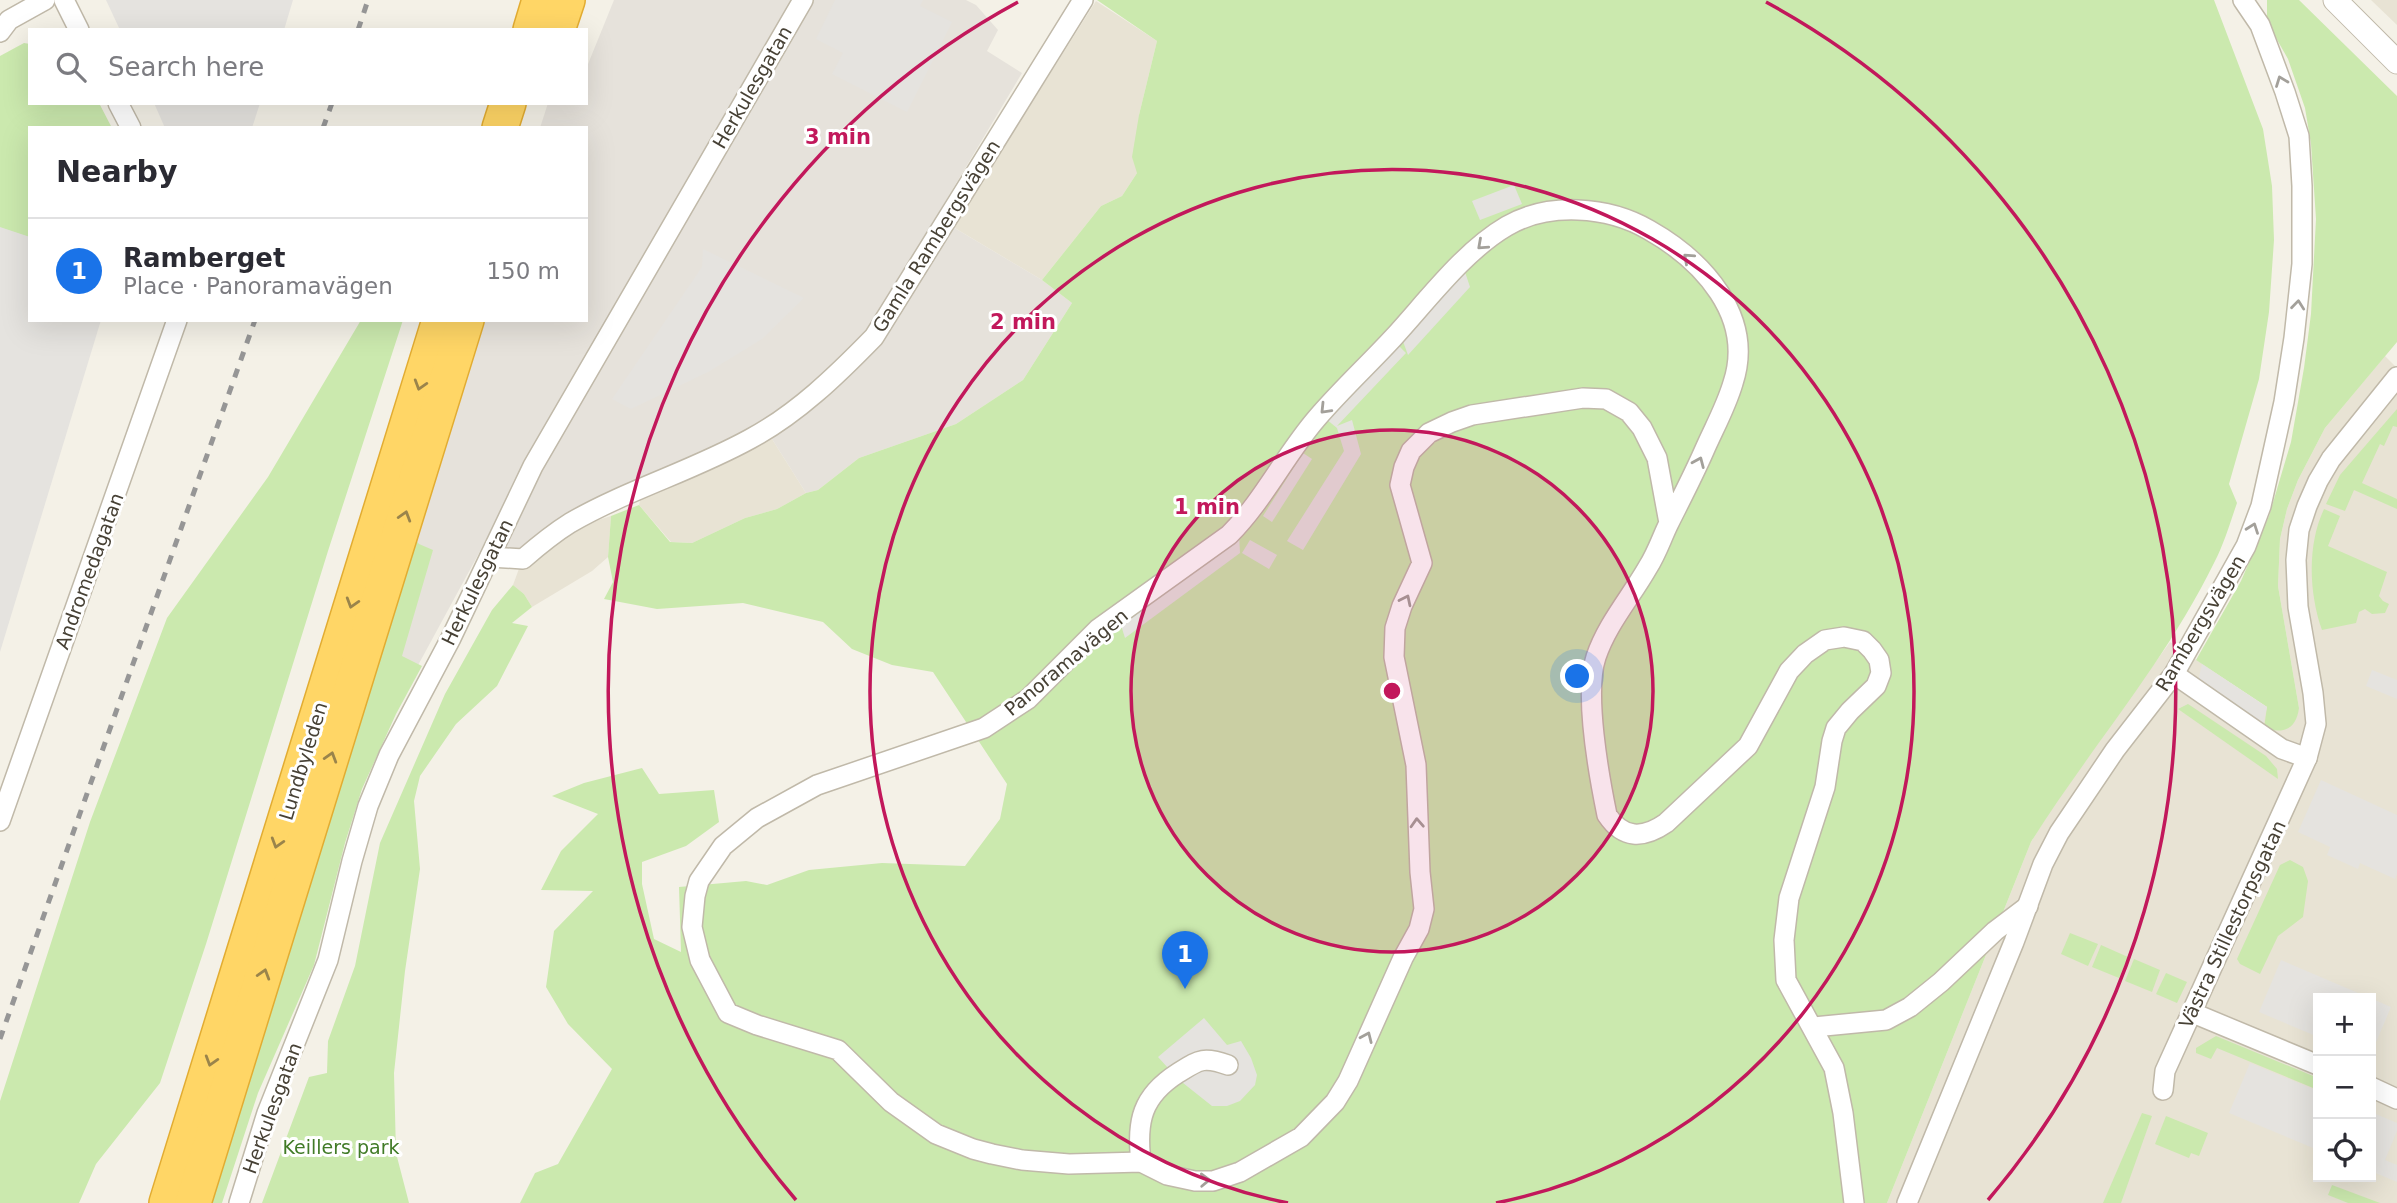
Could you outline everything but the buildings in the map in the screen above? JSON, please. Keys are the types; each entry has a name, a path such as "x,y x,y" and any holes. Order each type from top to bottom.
{"highway":[{"path":"532,28 540,0"},
{"path":"558,28 567,0"},
{"path":"501,126 507,105"},
{"path":"526,126 532,105"},
{"name":"Lundbyleden","path":"167,1203 439,322"},
{"name":"Lundbyleden","path":"193,1203 465,322"}],"street":[{"path":"0,32 9,20 45,0"},
{"path":"64,0 78,28"},
{"name":"Herkulesgatan","path":"239,1203 267,1113 328,960 368,806 389,755 451,638 533,466 573,393 803,0"},
{"name":"Gamla Rambergsvägen","path":"490,556 523,558 568,525 595,510 703,463 751,438 780,421 838,374 874,337 1083,0"},
{"name":"Rambergsvägen","path":"1907,1203 2043,864 2059,832 2115,750 2174,674 2246,546 2261,506 2284,402 2302,264 2302,186 2299,136 2260,25 2243,0"},
{"path":"2335,0 2397,62"},
{"path":"119,105 130,126"},
{"name":"Panoramavägen","path":"1669,523 1657,458 1642,429 1629,412 1606,399 1583,398 1472,415 1429,433 1411,451 1400,485 1422,563 1395,628 1394,657 1416,765 1424,909 1419,929 1403,957 1348,1081 1335,1102 1301,1137 1240,1172 1213,1181 1195,1181 1167,1175 1141,1161 1069,1164 1023,1160 973,1149 936,1133 891,1102 838,1050 757,1025 729,1013 700,960 692,927 699,881 723,846 757,818 817,785 984,728 1028,699 1098,629 1229,535 1247,517 1317,419 1490,238 1510,225 1544,213 1569,211 1614,214 1645,227 1683,253 1704,273 1723,295 1735,331 1737,350 1734,381 1685,495 1652,560 1605,635 1591,676 1592,706 1607,815 1613,824 1629,833 1641,835 1653,832 1666,823 1748,746 1789,671 1805,654 1825,640 1844,637 1863,642 1879,660 1881,673 1876,686 1850,710 1836,729 1825,787 1789,898 1784,940 1786,980 1834,1068 1843,1113 1854,1203"},
{"name":"Andromedagatan","path":"0,821 176,322"},
{"name":"Västra Stillestorpsgatan","path":"2163,1090 2165,1071 2307,758 2316,724 2298,597 2296,560 2300,530 2318,481 2331,459 2397,377"},
{"path":"2174,674 2282,749 2307,758"},
{"path":"1814,1027 1886,1020 1910,1007 1995,931 2028,906"},
{"path":"2193,1013 2313,1063"},
{"path":"1141,1161 1139,1130 1143,1112 1158,1087 1200,1059 1212,1059 1228,1066"},
{"path":"2376,1089 2397,1098"}],"shaded area":[{"path":"106,0 293,0 285,28 119,28"},
{"path":"614,0 966,0 976,5 998,30 987,51 1022,73 936,217 1042,280 1072,303 1023,380 956,424 859,458 818,490 806,493 772,439 759,426 519,554 485,542 410,680 370,667 479,322 588,322 588,126 541,126 547,105 588,105 588,64"},
{"path":"835,0 923,0 920,6 952,22 907,112 832,74 843,53 816,39"},
{"path":"2371,0 2397,0 2397,25"},
{"path":"1096,1 1157,41 1139,115 1137,173 1122,196 1101,206 1042,280 953,227"},
{"path":"155,105 259,105 253,126 164,126"},
{"path":"1514,185 1522,204 1480,220 1472,201"},
{"path":"0,227 28,236 28,322 100,322 0,652"},
{"path":"703,249 804,298 762,339 708,372 631,409 612,399 702,267"},
{"path":"1464,269 1470,287 1408,355 1401,336"},
{"path":"1397,344 1406,353 1337,426 1352,420 1361,454 1303,550 1287,541 1344,451 1337,428 1326,419"},
{"path":"2385,356 2397,368 2397,1203 1887,1203 2031,842 2065,787 2170,642 2267,708 2299,708 2278,586 2280,539 2298,480 2325,428"},
{"path":"772,439 806,493 777,509 745,518 692,543 671,542 639,505 641,496"},
{"path":"1303,453 1312,459 1272,522 1263,516"},
{"path":"611,516 608,557 592,571 532,607 524,594 513,585 520,566 573,528"},
{"path":"1239,534 1240,553 1125,638 1120,622"},
{"path":"1250,540 1277,555 1269,569 1242,553"},
{"path":"2202,664 2267,707 2263,725 2198,681"},
{"path":"2372,670 2397,680 2397,699 2366,686"},
{"path":"2321,780 2397,815 2395,879 2360,863 2358,869 2327,855 2330,847 2298,832"},
{"path":"2281,960 2358,993 2313,993 2313,1035 2259,1012"},
{"path":"2376,1000 2391,1007 2376,1042"},
{"path":"1204,1018 1227,1045 1241,1041 1257,1075 1255,1085 1240,1101 1227,1106 1212,1106 1178,1079 1158,1057"},
{"path":"2250,1063 2313,1089 2313,1148 2229,1113"},
{"path":"2376,1114 2397,1123 2397,1131 2385,1160 2397,1165 2397,1182 2376,1173"}],"green space":[{"path":"1097,0 2214,0 2263,129 2272,186 2274,240 2269,312 2259,379 2229,484 2237,503 2218,556 2173,636 2031,842 1887,1203 520,1203 535,1173 558,1164 612,1069 568,1024 546,987 554,931 593,891 541,890 561,851 598,814 552,796 584,783 642,768 659,794 714,790 719,822 686,846 642,862 642,884 654,939 681,952 679,887 746,881 767,885 809,870 882,863 965,866 1000,819 1007,784 933,672 892,665 852,649 823,622 743,603 657,609 604,599 613,582 608,557 611,516 639,505 670,542 692,543 745,518 777,509 806,493 818,490 859,458 956,424 1023,380 1072,303 1042,280 1101,206 1122,196 1137,173 1132,157 1157,41"},
{"path":"2267,0 2299,0 2397,96 2397,342 2325,428 2298,480 2287,509 2280,539 2278,586 2299,708 2292,726 2283,730 2264,728 2267,707 2196,660 2241,581 2269,516 2291,442 2311,314 2316,219 2311,144 2305,108 2288,59 2267,22"},
{"path":"24,43 28,44 28,105 100,105 111,126 28,126 28,248 0,233 0,56"},
{"path":"360,322 402,322 160,1083 96,1164 79,1203 0,1203 0,1101 90,822 167,618 268,477"},
{"path":"2397,409 2397,427 2393,426 2384,446 2380,444 2362,483 2397,499 2397,509 2354,490 2345,511 2326,504 2340,475"},
{"path":"2324,509 2340,516 2328,546 2387,572 2379,596 2389,604 2385,613 2372,614 2365,609 2359,612 2356,623 2322,630 2314,601 2312,553 2318,523"},
{"path":"413,536 419,544 433,550 402,656 422,666 396,714 362,789 345,843 314,965 258,1093 222,1203 206,1203"},
{"name":"Keillers park","path":"513,585 524,594 532,607 512,623 528,626 497,686 456,724 420,776 414,801 420,869 394,1073 396,1153 409,1203 262,1203 309,1077 327,1073 328,1041 355,966 380,843 445,694 492,610"},
{"path":"2188,704 2266,756 2277,769 2278,779 2178,709"},
{"path":"2290,860 2303,867 2308,881 2303,917 2278,936 2260,974 2240,964 2237,959 2280,865"},
{"path":"2070,933 2098,944 2088,966 2061,954"},
{"path":"2101,945 2128,957 2119,978 2092,967"},
{"path":"2134,959 2160,970 2152,992 2125,981"},
{"path":"2166,973 2187,982 2177,1003 2156,994"},
{"path":"2216,1036 2313,1076 2313,1088 2217,1048 2211,1059 2196,1053 2196,1048"},
{"path":"2142,1113 2152,1116 2121,1203 2103,1203"},
{"path":"2166,1116 2208,1133 2199,1156 2191,1153 2189,1158 2155,1144"},
{"path":"2332,1185 2380,1203 2348,1203 2328,1195"}],"railway":[{"path":"359,28 368,0"},
{"path":"324,126 331,105"},
{"path":"0,1039 254,322"}],"place":[{"name":"Ramberget","path":"1185,989"}]}
